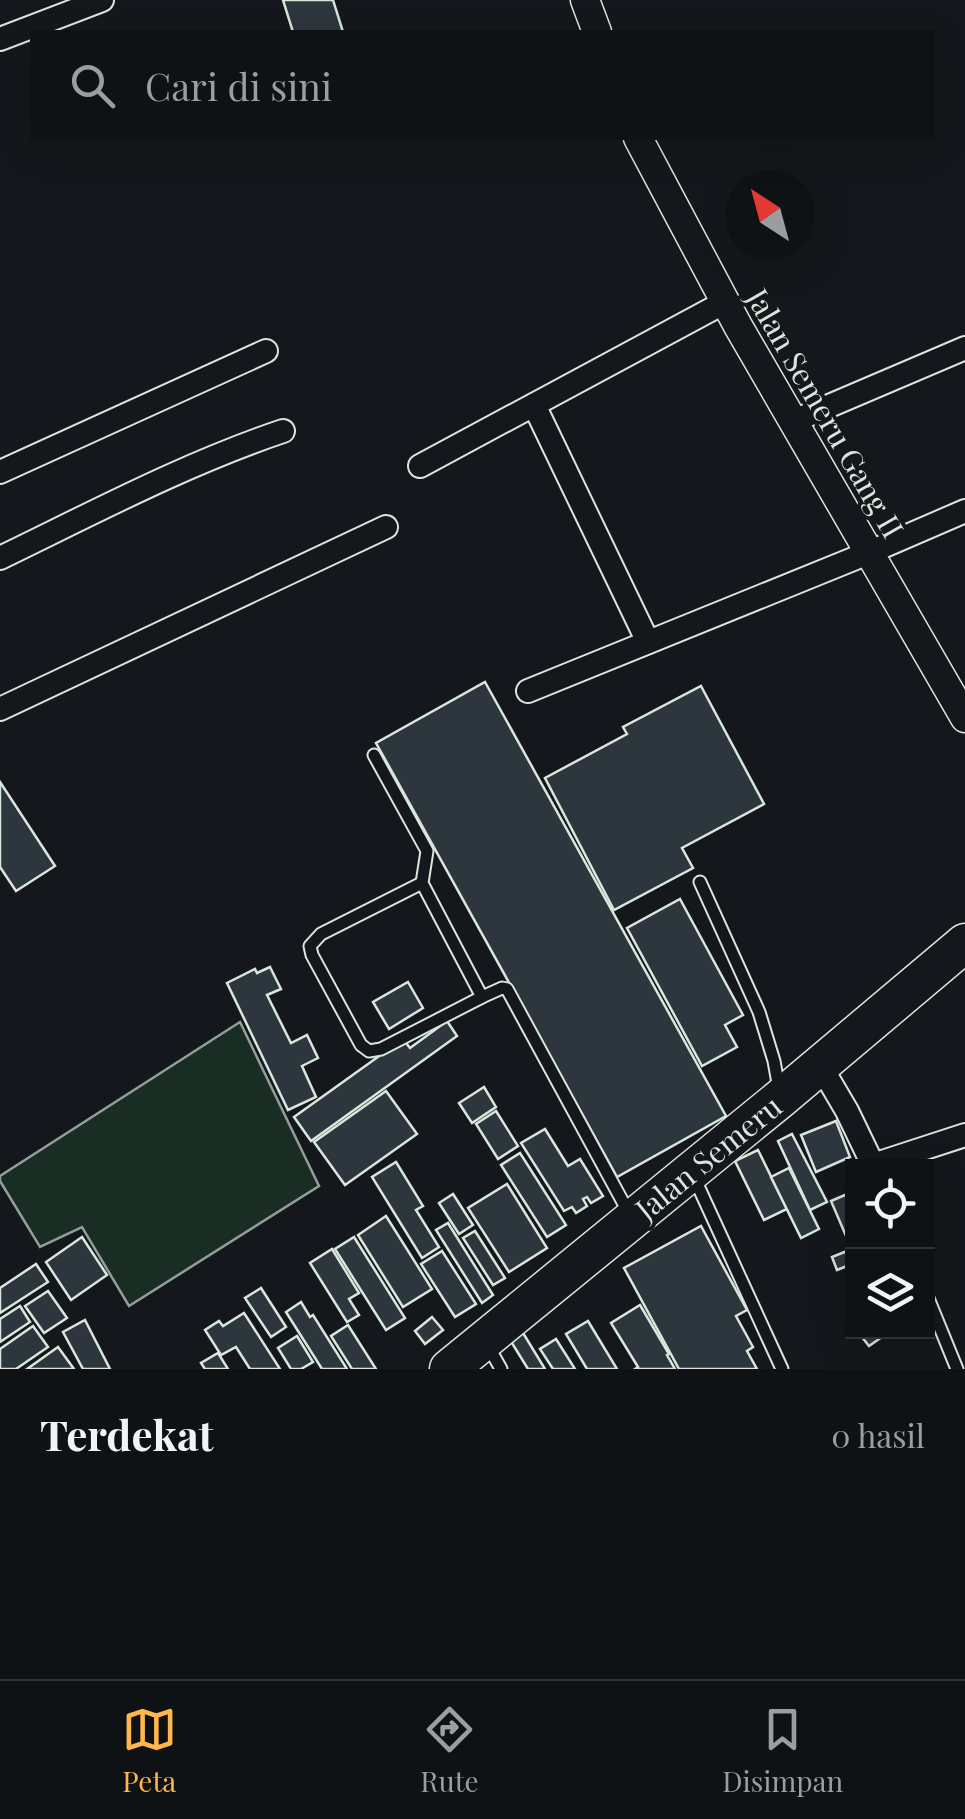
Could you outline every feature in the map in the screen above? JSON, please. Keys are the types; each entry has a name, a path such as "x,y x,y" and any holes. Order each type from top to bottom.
{"highway":[{"name":"Jalan Semeru","path":"449,1369 493,1354 632,1219 965,943"}],"street":[{"path":"0,39 102,0"},
{"path":"585,0 596,30"},
{"name":"Jalan Semeru Gang II","path":"639,140 725,302 965,718"},
{"path":"420,466 725,302"},
{"path":"794,422 965,348"},
{"path":"0,472 266,351"},
{"path":"534,405 648,642"},
{"path":"0,558 181,471 283,431"},
{"path":"528,691 965,512"},
{"path":"0,709 386,528"},
{"path":"820,1065 848,1110 870,1159"},
{"path":"894,1159 965,1135"}],"lane":[{"path":"374,755 427,851 422,883 482,997"},
{"path":"700,882 765,1028 781,1098"},
{"path":"422,883 321,934 310,946 361,1044 369,1051 381,1049 482,997 507,989 632,1219"},
{"path":"691,1171 782,1369"},
{"path":"935,1315 957,1369"}],"green space":[{"path":"240,1022 319,1186 129,1306 82,1227 40,1247 0,1176"}],"building":[{"path":"283,0 333,0 342,30 292,30"},
{"path":"485,682 726,1116 617,1177 376,743"},
{"path":"701,686 764,804 682,848 693,868 614,910 545,778 627,734 623,727"},
{"path":"0,782 55,866 16,891 0,867"},
{"path":"680,899 743,1015 725,1025 737,1047 702,1066 627,928"},
{"path":"270,967 281,989 267,995 291,1043 307,1035 318,1058 302,1066 316,1097 288,1110 227,983 255,969 257,973"},
{"path":"408,982 423,1008 389,1029 373,1002"},
{"path":"447,1021 457,1036 311,1141 294,1117 403,1039 410,1048"},
{"path":"484,1087 496,1107 472,1123 459,1103"},
{"path":"386,1091 417,1134 345,1185 314,1142"},
{"path":"496,1111 518,1146 498,1159 476,1124"},
{"path":"836,1121 850,1157 816,1172 801,1135"},
{"path":"545,1129 568,1166 580,1159 603,1196 591,1203 587,1197 583,1199 587,1206 576,1213 572,1207 564,1211 521,1143"},
{"path":"792,1134 827,1202 810,1210 778,1141"},
{"path":"758,1150 787,1209 764,1220 735,1161"},
{"path":"520,1153 566,1225 547,1237 501,1165"},
{"path":"396,1162 423,1206 416,1210 439,1247 422,1258 372,1177"},
{"path":"789,1168 819,1229 801,1238 771,1177"},
{"path":"507,1184 547,1248 509,1272 468,1208"},
{"path":"453,1194 473,1225 459,1234 439,1203"},
{"path":"845,1195 845,1234 831,1201"},
{"path":"386,1216 432,1289 403,1307 358,1235"},
{"path":"448,1223 493,1295 482,1303 436,1230"},
{"path":"701,1226 747,1310 736,1316 753,1347 747,1351 757,1369 679,1369 624,1268"},
{"path":"475,1231 505,1278 493,1285 463,1238"},
{"path":"82,1237 107,1275 71,1300 46,1262"},
{"path":"354,1237 405,1318 386,1330 335,1249"},
{"path":"332,1249 359,1293 349,1299 359,1315 347,1322 310,1263"},
{"path":"442,1251 476,1304 455,1317 421,1264"},
{"path":"845,1252 845,1267 837,1270 832,1257"},
{"path":"36,1264 48,1282 0,1313 0,1288"},
{"path":"261,1288 286,1327 271,1337 245,1298"},
{"path":"48,1291 67,1318 44,1333 25,1306"},
{"path":"301,1302 347,1369 322,1369 286,1312"},
{"path":"640,1305 675,1369 635,1369 638,1367 611,1323"},
{"path":"20,1306 30,1322 0,1342 0,1319"},
{"path":"244,1313 280,1369 250,1369 236,1347 221,1355 205,1330 219,1321 223,1326"},
{"path":"432,1317 443,1330 425,1344 415,1331"},
{"path":"85,1320 110,1369 83,1369 63,1332"},
{"path":"588,1321 617,1369 587,1369 566,1334"},
{"path":"348,1325 376,1369 352,1369 331,1336"},
{"path":"33,1326 48,1347 16,1369 0,1369 0,1349"},
{"path":"520,1328 545,1369 528,1369 507,1335"},
{"path":"297,1336 313,1362 301,1369 291,1369 278,1348"},
{"path":"556,1339 575,1369 553,1369 540,1349"},
{"path":"58,1347 74,1369 27,1369"},
{"path":"218,1353 228,1369 205,1369 201,1363"}]}
